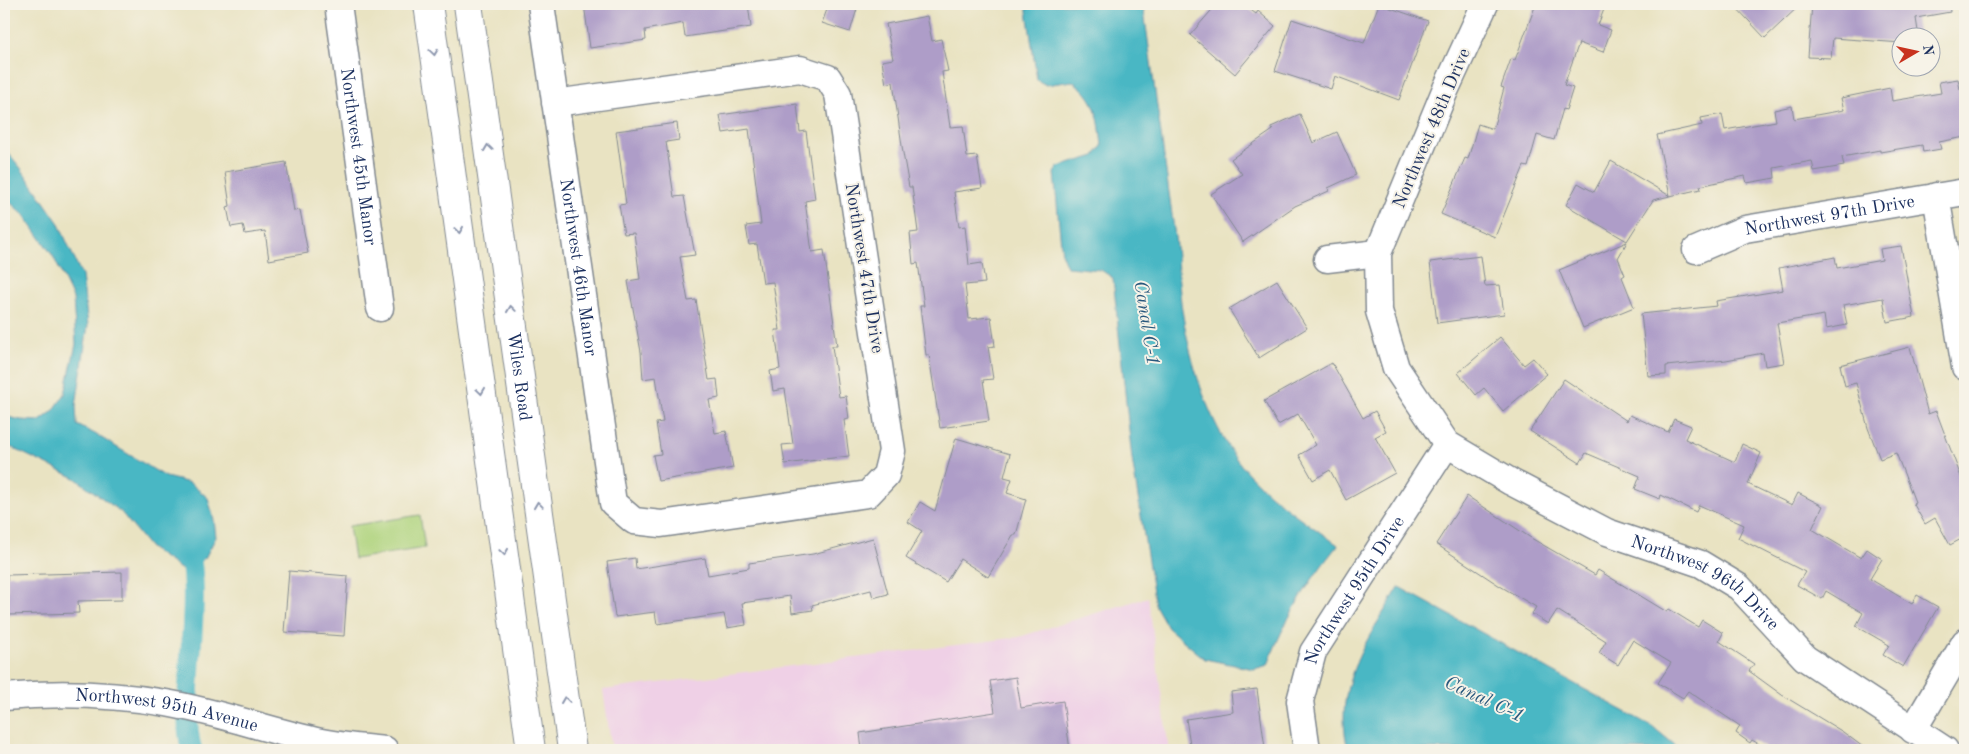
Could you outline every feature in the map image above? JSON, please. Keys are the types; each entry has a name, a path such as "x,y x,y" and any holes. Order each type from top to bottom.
{"main road":[{"path":"428,4 531,750"},
{"name":"Wiles Road","path":"468,4 570,750"},
{"path":"455,203 495,198"}],"street":[{"name":"Northwest 45th Manor","path":"338,4 380,308"},
{"name":"Northwest 46th Manor","path":"541,4 613,503 634,521"},
{"name":"Northwest 48th Drive","path":"1447,444 1396,368 1379,311 1378,253 1444,93 1485,4"},
{"name":"Northwest 47th Drive","path":"555,103 800,69 828,78 838,94 892,451 886,475 868,494 661,524 634,521"},
{"name":"Northwest 97th Drive","path":"1696,250 1745,229 1965,192"},
{"path":"1936,196 1965,367"},
{"path":"1327,259 1378,253"},
{"name":"Northwest 96th Drive","path":"1447,444 1511,482 1607,532 1701,564 1739,587 1805,658 1944,750"},
{"name":"Northwest 95th Drive","path":"1307,750 1300,701 1313,652 1447,444"},
{"path":"1913,730 1965,642"},
{"name":"Northwest 95th Avenue","path":"4,696 94,694 165,703 202,710 321,742 385,750"}],"shaded area":[{"path":"1148,597 1169,750 612,750 603,690 1019,637"}],"green space":[{"path":"420,515 425,548 354,559 349,526"}],"water":[{"name":"Canal C-1","path":"1026,4 1143,4 1174,229 1181,305 1190,351 1206,403 1231,451 1253,478 1295,514 1338,545 1317,572 1289,617 1268,665 1254,669 1205,659 1168,628 1155,605 1132,459 1113,278 1101,270 1067,267 1062,255 1054,173 1058,167 1095,156 1102,146 1100,126 1092,101 1072,81 1046,85 1037,80"},
{"path":"4,148 20,167 58,222 82,276 88,325 76,406 77,425 166,477 190,483 208,498 216,537 205,558 182,570 150,548 121,512 75,478 4,444 4,416 21,420 40,421 53,411 65,394 76,344 73,298 53,256 24,215 4,197"},
{"name":"Canal C-1","path":"1399,587 1653,727 1681,750 1348,749 1344,726 1345,704 1349,683 1365,644"}],"building":[{"path":"584,4 748,4 751,27 685,37 683,23 645,30 646,40 590,48"},
{"path":"829,4 851,4 850,7 857,9 850,32 822,23"},
{"path":"1217,4 1243,4 1256,14 1258,11 1275,26 1235,74 1190,35"},
{"path":"1379,4 1428,21 1399,100 1335,76 1331,89 1275,71 1292,19 1364,43"},
{"path":"1536,4 1606,4 1598,25 1611,30 1603,52 1579,43 1564,85 1573,88 1566,110 1563,109 1554,140 1537,135 1528,167 1524,166 1495,237 1441,214 1465,158 1468,159 1478,124 1493,129 1504,88 1501,87 1511,59 1515,60"},
{"path":"1733,4 1801,4 1765,38"},
{"path":"1812,4 1949,4 1950,12 1916,18 1918,28 1892,28 1892,42 1833,38 1831,58 1808,57"},
{"path":"927,16 932,41 941,39 948,71 942,72 950,127 963,126 967,157 977,156 982,188 954,192 959,227 965,226 969,265 982,263 985,283 965,285 969,319 991,317 995,346 988,347 993,379 983,380 989,421 940,428 929,355 926,355 920,306 924,306 918,263 913,264 910,233 918,232 912,187 909,187 893,82 886,84 882,61 893,59 886,24"},
{"path":"1958,79 1960,89 1965,88 1965,137 1939,142 1941,149 1923,152 1922,145 1880,152 1880,150 1842,157 1844,166 1814,171 1812,161 1774,168 1775,178 1747,183 1745,176 1700,186 1701,189 1670,196 1657,135 1702,125 1701,118 1722,114 1725,130 1776,121 1774,110 1792,106 1794,119 1844,110 1841,98 1890,88 1892,101 1941,93 1939,82"},
{"path":"797,104 800,132 806,131 815,199 805,201 812,252 824,250 837,346 832,346 839,397 846,396 849,419 844,420 849,456 785,464 782,445 793,444 785,389 773,391 770,371 780,369 775,330 780,330 773,282 763,283 757,244 749,245 746,226 761,224 749,129 723,133 720,115"},
{"path":"1300,114 1313,143 1337,132 1356,175 1328,188 1329,191 1295,206 1243,242 1211,194 1242,174 1231,159 1273,130 1271,127"},
{"path":"677,123 679,140 666,142 674,197 684,196 695,255 680,257 688,301 696,300 709,380 717,379 719,398 709,400 715,433 726,431 733,468 658,481 653,455 661,454 656,423 663,422 656,377 643,379 641,352 628,281 640,279 634,233 624,234 619,205 626,204 616,131"},
{"path":"1611,161 1670,196 1653,200 1627,241 1566,205 1578,183 1594,192"},
{"path":"286,162 294,211 300,210 308,253 269,260 265,231 245,234 243,225 231,227 227,207 230,206 225,172"},
{"path":"1627,242 1618,258 1625,275 1622,277 1634,307 1583,328 1559,270"},
{"path":"1901,246 1914,317 1887,322 1883,298 1843,305 1847,325 1826,329 1824,315 1777,323 1784,363 1765,366 1763,353 1726,360 1666,366 1666,375 1648,376 1641,314 1717,306 1716,301 1783,290 1779,268 1835,257 1837,268 1882,260 1880,249"},
{"path":"1481,256 1485,286 1500,285 1504,314 1437,323 1430,262"},
{"path":"1277,280 1307,328 1259,358 1229,309"},
{"path":"1500,337 1524,365 1533,358 1547,374 1503,411 1484,388 1476,395 1458,373"},
{"path":"1910,347 1928,414 1936,411 1961,477 1965,475 1965,537 1950,545 1935,518 1925,524 1913,503 1915,502 1896,453 1880,459 1868,428 1856,383 1845,386 1840,365"},
{"path":"1332,363 1363,418 1375,411 1386,431 1375,437 1395,473 1346,500 1330,470 1313,480 1299,455 1316,445 1298,414 1278,425 1264,401"},
{"path":"1564,379 1627,421 1630,415 1668,432 1674,419 1691,426 1685,439 1735,462 1742,444 1761,453 1748,484 1792,505 1798,493 1823,506 1812,529 1861,558 1867,549 1882,559 1870,579 1912,604 1917,595 1938,607 1903,667 1883,655 1889,645 1856,626 1863,613 1826,591 1822,599 1797,585 1805,572 1738,538 1744,525 1699,505 1696,512 1661,495 1660,499 1635,489 1640,476 1586,453 1580,463 1530,431"},
{"path":"956,438 1010,454 1004,477 1012,479 1007,493 1026,499 1016,535 1013,535 988,577 960,559 946,582 906,558 922,531 908,522 920,502 935,511"},
{"path":"1467,496 1531,538 1595,575 1598,570 1667,612 1669,609 1698,627 1702,620 1723,633 1719,641 1754,664 1749,671 1782,695 1843,732 1867,750 1769,750 1752,740 1750,743 1736,733 1740,726 1688,691 1683,698 1658,683 1671,663 1633,640 1618,665 1599,653 1606,641 1557,610 1548,624 1532,614 1536,607 1436,544"},
{"path":"873,538 888,594 873,598 871,590 812,605 813,610 792,613 790,596 742,603 746,625 727,628 724,614 657,624 655,612 615,617 607,562 635,558 636,569 705,558 708,575 749,568 749,563 813,554"},
{"path":"289,571 348,576 344,636 284,632"},
{"path":"122,572 122,600 78,601 79,613 8,615 7,575"},
{"path":"1016,677 1021,708 1063,701 1070,750 862,750 860,733 995,712 990,681"},
{"path":"1257,689 1265,748 1250,750 1191,750 1186,719 1233,712 1231,692"}],"waterway":[{"path":"185,538 193,575 193,619 188,705 188,722 192,750"}]}
